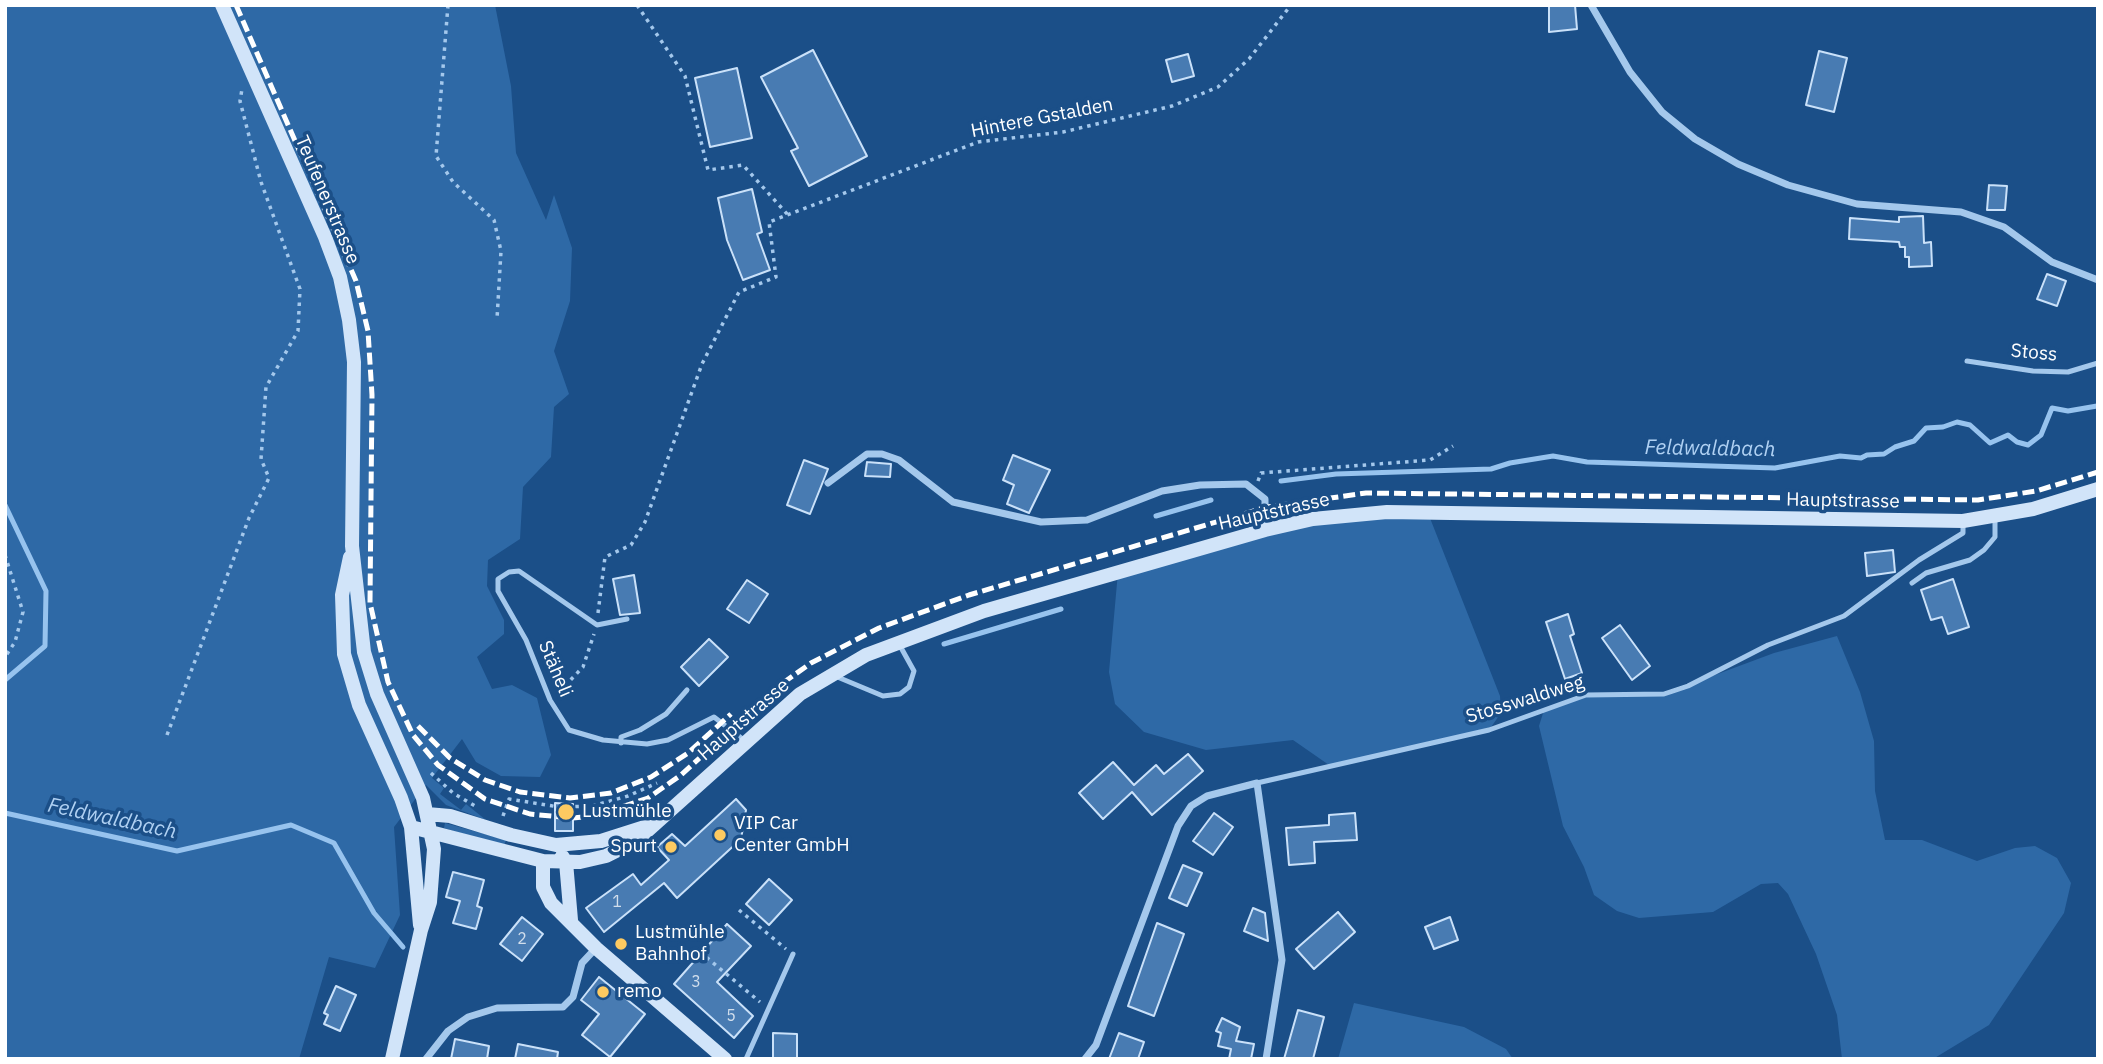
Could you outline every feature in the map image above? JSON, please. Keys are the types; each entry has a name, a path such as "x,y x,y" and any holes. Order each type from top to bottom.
{"street":[{"name":"Teufenerstrasse","path":"222,5 340,277 354,362 352,546 360,627 370,674 428,814 432,834 433,885 392,1059"},
{"path":"1591,5 1630,72 1662,112 1695,139 1738,164 1788,184 1857,204 1961,212 2004,227 2052,262 2098,281"},
{"path":"828,482 867,454 881,454 898,460 953,502 1041,522 1087,520 1162,491 1225,483 1246,484 1256,489 1267,507 1265,530"},
{"name":"Hauptstrasse","path":"543,861 593,860 627,848 800,694 832,674 898,642 998,607 1265,530 1313,519 1387,512 1963,521 1995,518 2098,489"},
{"name":"Teufenerstrasse","path":"352,546 342,594 344,654 359,705 401,798 411,827 421,930"},
{"path":"1256,783 1282,960 1266,1059"},
{"name":"Stosswaldweg","path":"1085,1059 1096,1045 1178,826 1191,806 1207,796 1256,783"},
{"path":"411,827 428,814 450,816 511,835 556,845 601,841 652,824"},
{"path":"411,827 543,861"},
{"path":"556,845 543,861 541,876 546,895 596,948 725,1059"},
{"path":"556,845 566,862 571,919"},
{"path":"426,1059 448,1031 468,1017 497,1008 564,1007 578,985 582,963 596,948"}],"lane":[{"name":"Stoss","path":"1967,361 2033,372 2068,372 2098,363"},
{"path":"1912,583 1926,573 1970,560 1984,550 1995,537 1995,518"},
{"name":"Stosswaldweg","path":"1256,783 1489,730 1586,695 1664,694 1688,686 1768,645 1844,616 1919,560 1962,533 1963,521"},
{"name":"Stäheli","path":"597,625 519,571 509,572 498,579 498,591 526,640 550,700 569,730 581,736 646,744 668,740 710,717 718,718 745,741"},
{"path":"597,625 627,619"},
{"path":"832,674 883,696 900,694 909,687 914,671 898,642"},
{"path":"621,743 621,737 640,730 666,714 687,690"},
{"path":"746,1059 793,954"}],"path":[{"path":"448,5 436,156 453,181 494,220 501,251 497,319"},
{"path":"637,5 642,17 685,76 708,170 743,165 788,215"},
{"name":"Hintere Gstalden","path":"597,625 605,557 631,545 645,522 702,364 739,292 776,277 769,222 978,142 1063,132 1172,106 1218,87 1249,59 1291,5"},
{"path":"167,735 249,518 269,478 261,459 266,387 299,331 300,289 261,182 240,102 242,82 248,95"},
{"path":"1256,489 1261,474 1430,460 1453,446"},
{"path":"5,555 23,612 15,642 5,657"},
{"path":"550,700 583,667 597,625"},
{"path":"423,765 453,793 486,812"},
{"path":"495,815 503,818 509,799 547,806 592,806 628,796 657,783"},
{"path":"738,910 793,954"},
{"path":"699,952 768,1009"}],"shaded area":[{"path":"5,5 495,5 511,86 516,153 546,220 554,195 572,248 570,301 554,351 569,394 554,407 551,457 523,487 520,539 488,560 487,586 504,620 504,634 477,657 492,689 512,685 537,698 551,755 540,777 501,776 476,762 462,739 432,778 444,788 440,794 461,810 466,804 486,820 446,805 426,785 394,827 400,915 375,968 329,957 299,1059 5,1059"},
{"path":"1428,513 1500,696 1501,713 1489,730 1329,765 1293,740 1206,750 1144,732 1115,704 1109,672 1118,572 1265,530"},
{"path":"1837,636 1860,692 1874,741 1875,791 1885,840 1922,840 1977,861 2015,848 2035,846 2057,858 2071,883 2064,913 1989,1025 1933,1059 1842,1059 1837,1015 1816,954 1788,894 1778,883 1761,884 1713,912 1639,918 1617,911 1594,895 1584,867 1563,826 1539,726 1544,710 1586,695 1664,694 1774,653"},
{"path":"445,823 506,840 504,846 444,828"},
{"path":"1354,1003 1464,1027 1506,1049 1513,1059 1338,1059"}],"building":[{"path":"1549,5 1575,5 1577,29 1549,32"},
{"path":"813,50 867,156 809,186 791,151 798,148 761,77"},
{"path":"1819,51 1847,58 1834,112 1806,105"},
{"path":"1188,54 1194,76 1172,82 1166,60"},
{"path":"737,68 752,138 710,147 695,78"},
{"path":"1989,185 2007,186 2005,210 1987,210"},
{"path":"752,189 762,232 757,234 770,270 743,280 727,240 718,198"},
{"path":"1923,216 1924,243 1931,242 1932,266 1909,267 1905,247 1900,247 1899,242 1849,239 1850,218 1899,222 1899,217"},
{"path":"2047,274 2066,281 2057,306 2037,299"},
{"path":"1013,455 1050,470 1029,513 1007,504 1014,485 1003,480"},
{"path":"804,460 828,469 810,514 787,505"},
{"path":"867,462 891,464 890,477 865,476"},
{"path":"1893,550 1895,572 1867,576 1865,553"},
{"path":"634,575 640,613 620,615 613,579"},
{"path":"1953,579 1969,627 1948,634 1942,617 1931,620 1921,590"},
{"path":"747,580 768,594 749,623 727,609"},
{"path":"1568,614 1574,634 1570,636 1582,673 1565,679 1546,622"},
{"path":"1620,625 1650,666 1632,680 1602,638"},
{"path":"709,639 728,657 699,686 681,667"},
{"path":"1188,754 1203,771 1152,815 1132,792 1103,819 1079,793 1113,762 1134,785 1156,765 1164,774"},
{"path":"736,799 746,810 741,839 677,898 664,883 604,932 586,908 633,874 641,885 669,860 657,847 672,834 685,846"},
{"path":"555,803 573,804 573,831 555,831"},
{"path":"1214,813 1233,827 1213,855 1193,841"},
{"path":"1355,813 1357,840 1314,842 1315,863 1289,865 1286,828 1329,825 1329,815"},
{"path":"1183,865 1202,873 1187,906 1169,898"},
{"path":"453,872 484,880 477,906 482,908 476,929 453,923 460,901 446,897"},
{"path":"769,879 792,900 769,925 746,904"},
{"path":"1253,908 1265,913 1268,941 1244,931"},
{"path":"1338,912 1355,932 1314,969 1296,949"},
{"path":"522,917 543,934 522,961 500,944"},
{"path":"1450,917 1458,940 1434,949 1425,927"},
{"path":"1157,923 1184,934 1154,1016 1128,1006"},
{"path":"727,924 751,946 717,982 753,1016 734,1038 674,984"},
{"path":"599,977 645,1014 610,1057 582,1035 599,1014 581,1000"},
{"path":"336,986 356,995 340,1031 324,1024 328,1015 324,1013"},
{"path":"1298,1010 1324,1017 1313,1059 1284,1059"},
{"path":"1222,1018 1240,1027 1236,1041 1254,1044 1251,1059 1229,1059 1231,1049 1218,1046 1221,1033 1216,1031"},
{"path":"773,1033 797,1034 797,1059 773,1059"},
{"path":"1119,1033 1144,1042 1138,1059 1109,1059"},
{"path":"455,1039 489,1046 487,1059 451,1059"},
{"path":"518,1044 558,1052 557,1059 515,1059"}],"waterway":[{"name":"Feldwaldbach","path":"1281,481 1336,474 1491,469 1553,456 1587,462 1775,468 1840,456 1861,458 1884,454 1914,441 1926,428 1943,427 1957,422 1970,425 1990,443 2008,435 2017,442 2028,445 2041,435 2052,408 2068,411 2097,406"},
{"name":"Feldwaldbach","path":"1156,516 1211,500"},
{"path":"5,505 46,591 45,646 5,680"},
{"name":"Feldwaldbach","path":"944,644 1061,609"},
{"name":"Feldwaldbach","path":"5,813 177,851 291,825 334,843 374,913 403,947"}],"railway":[{"path":"236,5 356,281 368,331 372,395 370,603 388,682 413,735 438,765 485,799 530,814 572,818 595,816 648,798 681,775 780,685 811,663 879,628 969,595 1267,507 1366,493 1978,500 2036,491 2098,472"},
{"path":"418,726 450,758 485,780 520,792 570,798 611,793 651,777 688,753 731,714"}],"place":[{"name":"Lustmühle","path":"566,812"},
{"name":"VIP Car Center GmbH","path":"720,835"},
{"name":"Spurt","path":"671,847"},
{"name":"Lustmühle Bahnhof","path":"621,944"},
{"name":"remo","path":"603,992"}]}
